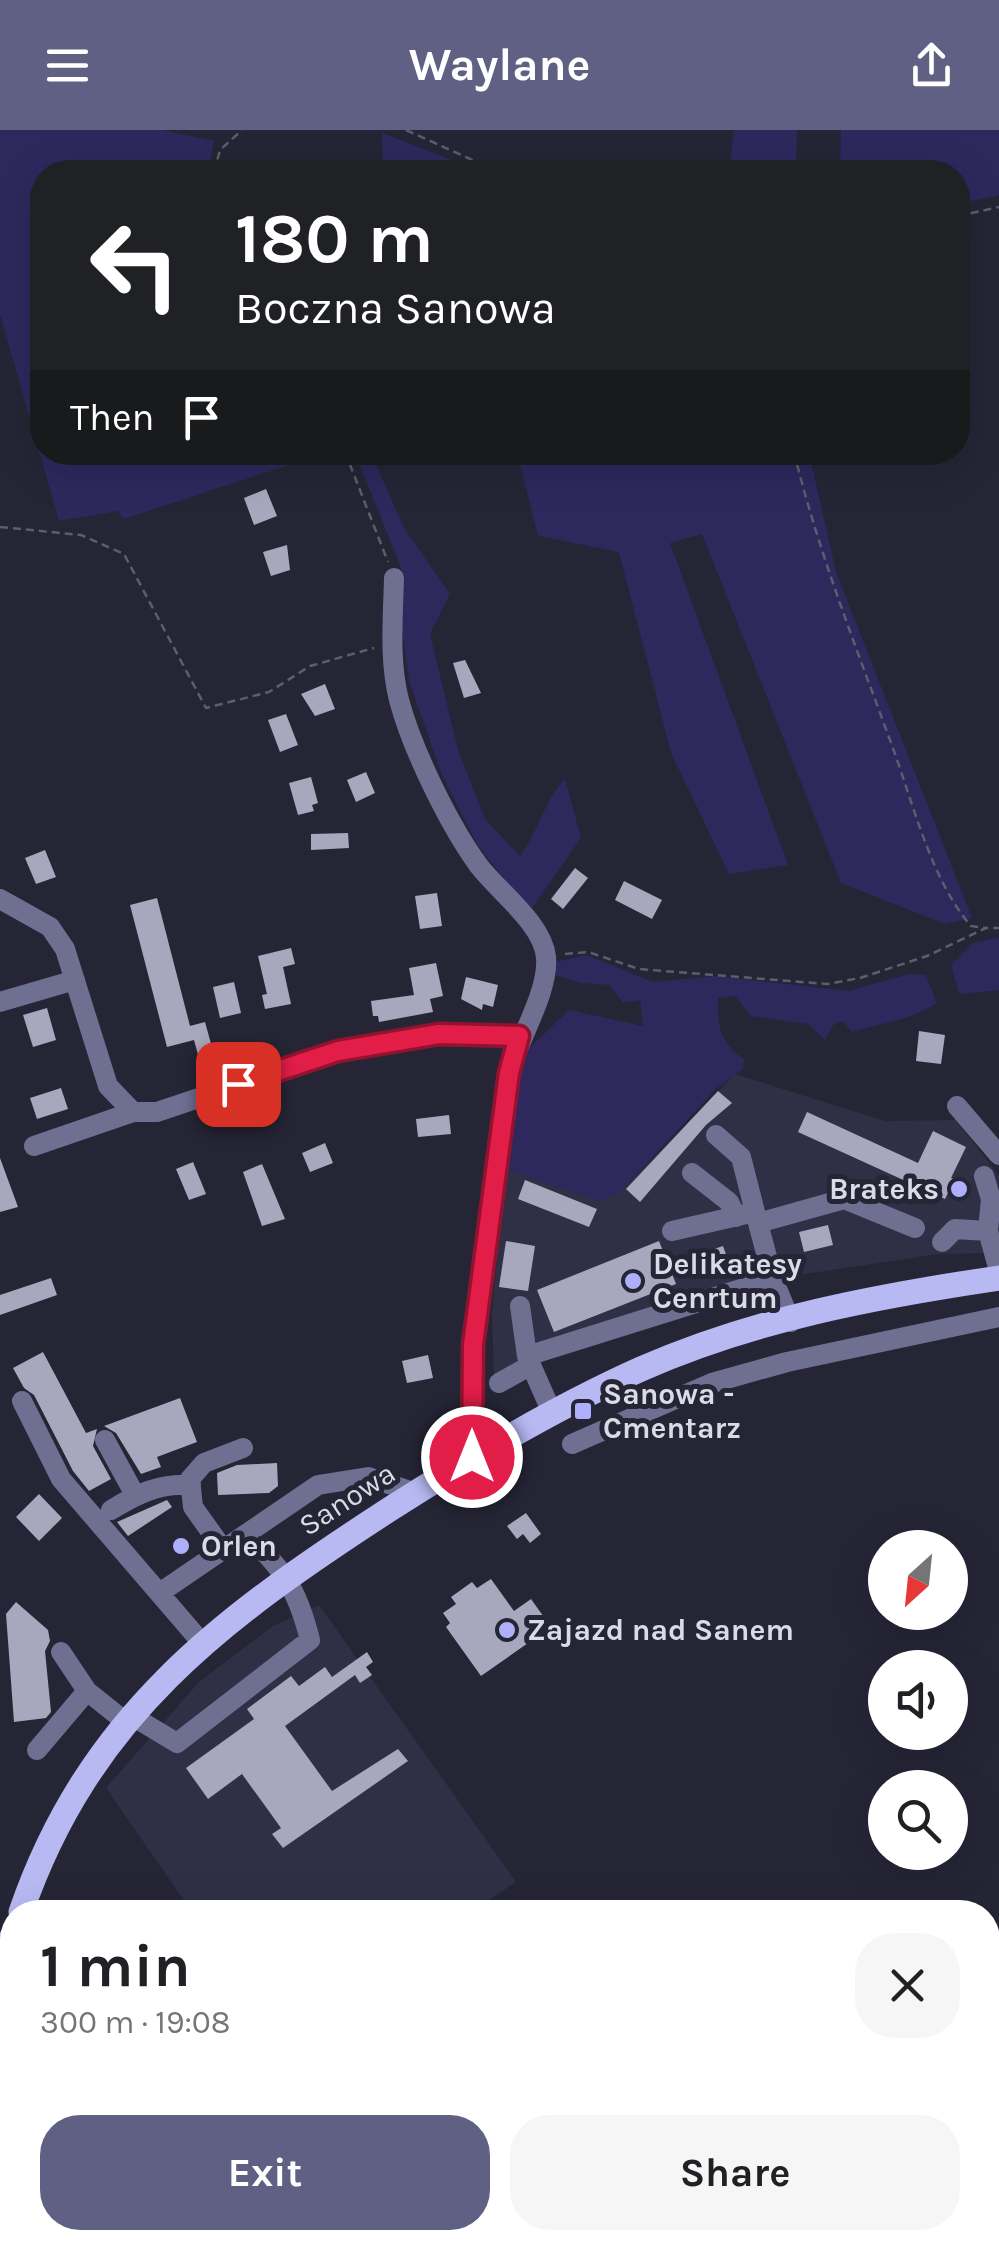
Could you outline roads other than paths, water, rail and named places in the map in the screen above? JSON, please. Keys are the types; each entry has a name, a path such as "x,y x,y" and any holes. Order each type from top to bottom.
{"main road":[{"name":"Sanowa","path":"26,1900 51,1839 102,1753 179,1662 288,1576 416,1493 472,1457 642,1369 828,1308 999,1274"}],"street":[{"path":"394,578 392,644 400,700 430,775 477,863 543,942 546,961 541,995 519,1036 509,1073 473,1345 472,1457"},
{"path":"0,899 50,926 66,949 108,1086 134,1112"},
{"path":"0,1002 75,980"},
{"path":"34,1146 338,1051 439,1034 519,1036"},
{"path":"957,1106 999,1155"},
{"path":"716,1135 740,1157 750,1217 791,1320"},
{"path":"692,1173 750,1217"},
{"path":"984,1176 990,1199 988,1230 999,1274"},
{"path":"672,1231 844,1199 914,1228"},
{"path":"942,1242 955,1230 988,1230"},
{"path":"499,1383 529,1360 774,1278"},
{"path":"520,1306 529,1360 553,1415"},
{"path":"572,1444 712,1383 825,1353 999,1316"},
{"path":"22,1401 61,1480 202,1643"},
{"path":"104,1440 135,1496"},
{"path":"224,1550 193,1506 191,1485 204,1462 242,1448"},
{"path":"161,1592 318,1485 368,1477 416,1493"},
{"path":"110,1510 135,1496 172,1484 191,1485"},
{"path":"62,1652 87,1691 130,1720 176,1742 310,1640 300,1599 288,1576 247,1534"},
{"path":"37,1750 87,1691"}],"place":[{"name":"Brateks","path":"959,1189"},
{"name":"Delikatesy Cenrtum","path":"633,1281"},
{"name":"Sanowa - Cmentarz","path":"583,1411"},
{"name":"Orlen","path":"181,1546"},
{"name":"Zajazd nad Sanem","path":"507,1630"}]}
